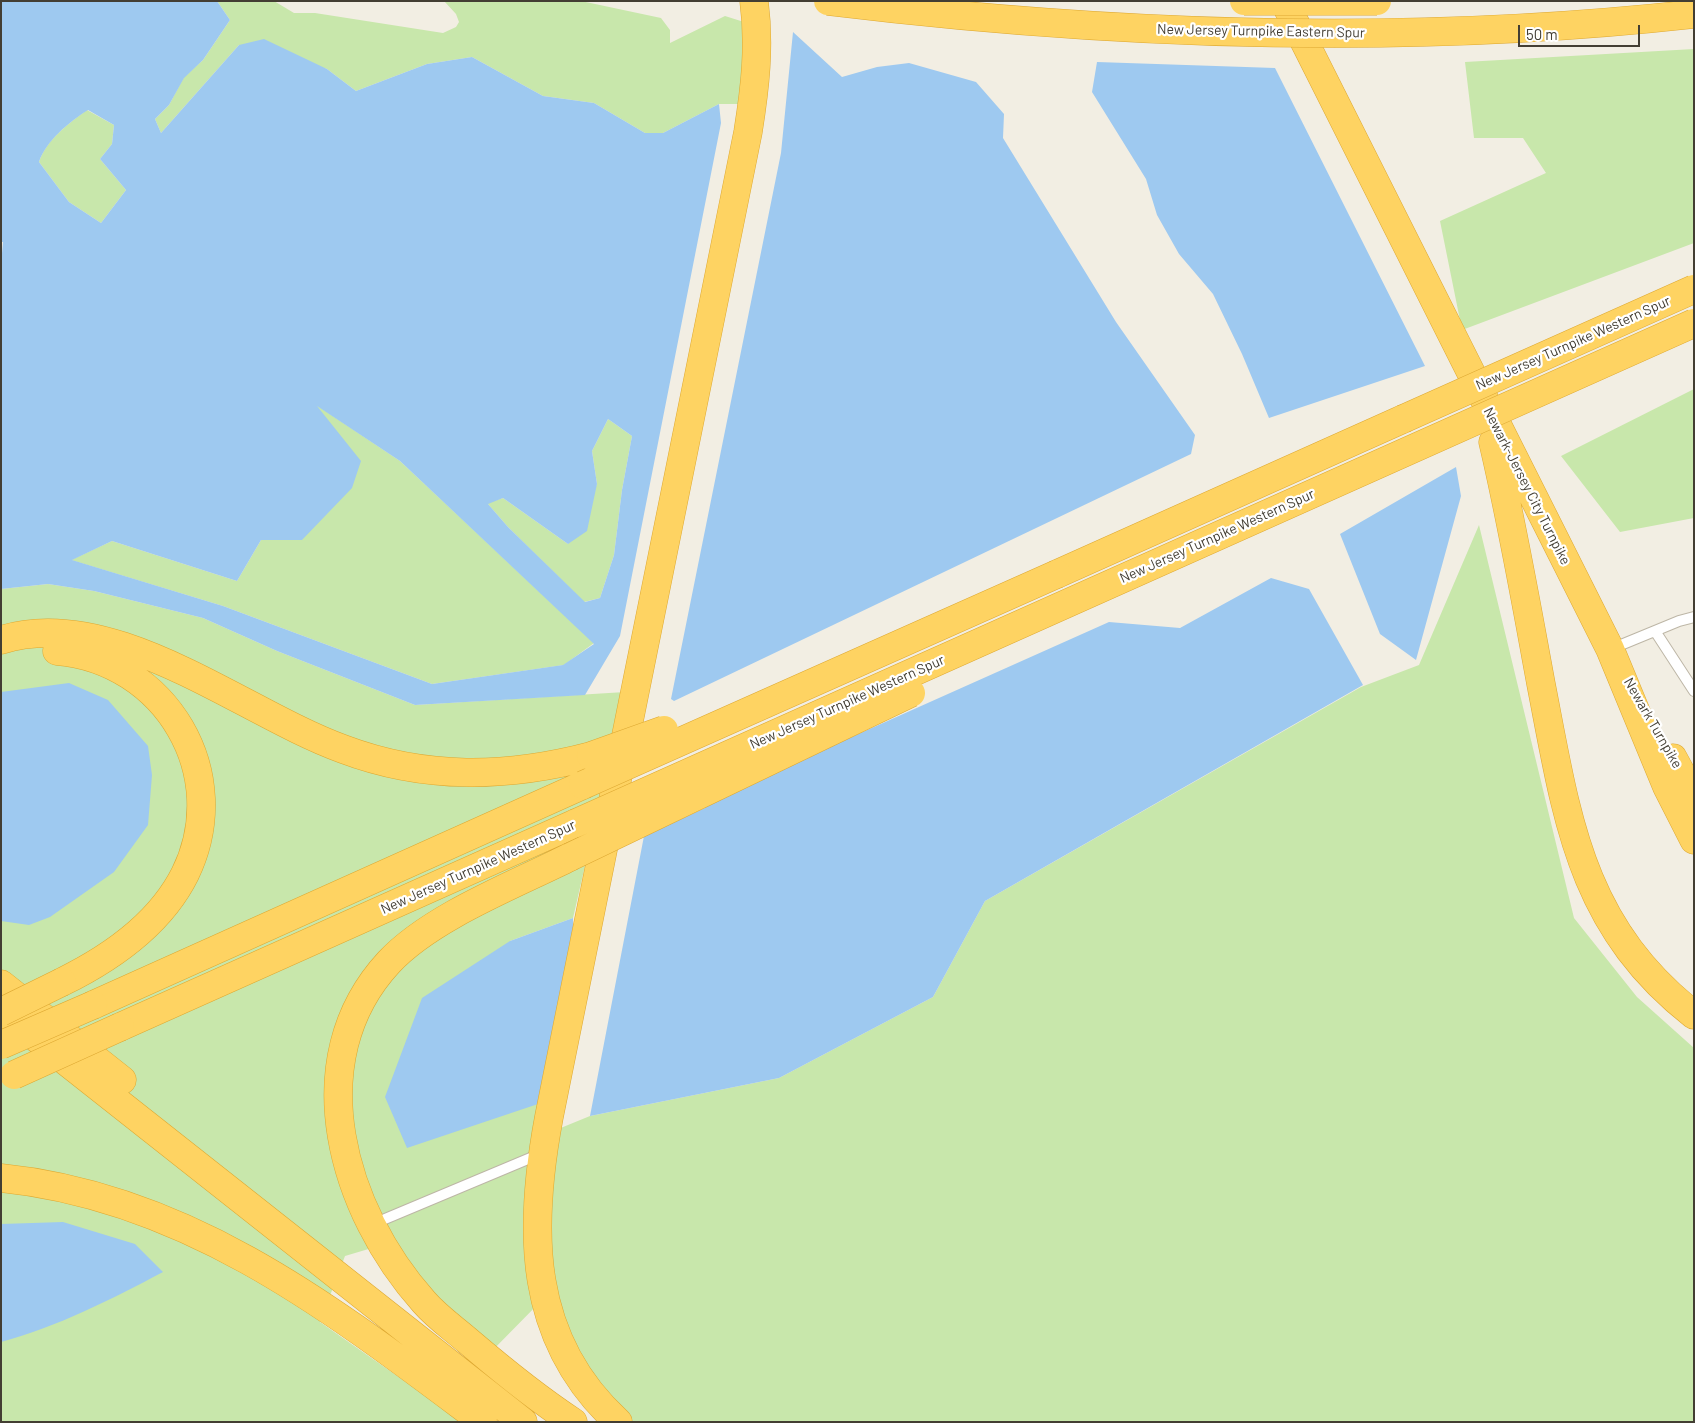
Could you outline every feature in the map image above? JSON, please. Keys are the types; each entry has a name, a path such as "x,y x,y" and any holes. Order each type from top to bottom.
{"highway":[{"path":"618,1422 595,1399 576,1374 560,1345 548,1314 541,1282 537,1229 538,1191 543,1152 748,132 757,64 754,1"},
{"name":"New Jersey Turnpike Eastern Spur","path":"828,1 1007,21 1104,28 1310,33 1502,29 1694,14"},
{"path":"1244,1 1377,1"},
{"name":"Newark-Jersey City Turnpike","path":"1284,1 1610,649 1667,787 1694,840"},
{"name":"New Jersey Turnpike Western Spur","path":"1,1045 1694,289"},
{"name":"New Jersey Turnpike Western Spur","path":"8,1078 1694,323"},
{"path":"1484,399 1516,541 1562,791 1576,849 1594,892 1633,955 1666,991 1694,1015"},
{"path":"1,640 33,634 58,634 115,644 179,668 290,726 341,749 396,765 450,772 508,772 542,768 591,756 660,731 955,600 1057,574"},
{"path":"509,1377 426,1305 399,1272 372,1224 349,1166 337,1106 339,1061 346,1033 357,1007 372,983 389,962 420,935 459,912 921,688 1019,625"},
{"name":"Newark Turnpike","path":"1610,649 1694,796"},
{"path":"1,657 34,651 73,653 100,660 125,672 158,698 176,720 189,745 198,773 201,802 198,833 191,861 174,892 152,919 129,940 103,959 3,1011 523,1422"},
{"path":"1,984 460,1348 509,1377 573,1422"},
{"path":"1,1178 40,1182 98,1195 150,1212 191,1230 226,1248 306,1296 393,1356 483,1422"}],"lane":[{"path":"1610,649 1694,617"},
{"path":"1655,631 1694,692"},
{"path":"372,1224 543,1152"}],"green space":[{"path":"217,1 274,1 294,13 315,13 443,33 456,27 459,22 456,14 444,1 581,1 661,18 670,30 670,43 725,16 744,22 746,47 740,104 719,104 663,133 645,133 594,103 543,96 472,57 427,64 356,91 327,69 239,45 161,133 155,119 169,105 184,77 203,60 230,20"},
{"path":"1694,49 1694,243 1462,330 1440,221 1546,173 1523,138 1474,138 1465,62"},
{"path":"87,110 114,125 112,144 100,159 126,190 101,223 69,202 39,162 42,154 53,139"},
{"path":"1694,389 1694,518 1620,532 1561,456"},
{"path":"315,404 400,461 594,643 564,665 432,684 223,606 71,560 112,541 237,581 261,540 302,540"},
{"path":"608,419 632,436 622,490 614,555 600,598 584,602 508,527 487,503 503,498 568,544 597,484 592,451"},
{"path":"1479,525 1574,918 1637,997 1694,1048 1694,1422 618,1422 544,1298 486,1357 382,1245 345,1256 320,1322 463,1422 1,1422 1,589 48,584 94,591 203,618 277,651 415,705 625,692 573,918 510,941 544,1102 546,1134 590,1116 779,1078 933,997 985,901 1361,687 1419,665"}],"water":[{"path":"1,1 217,1 230,20 203,60 184,78 169,105 155,119 161,133 239,45 264,39 327,69 356,91 427,64 472,57 543,96 594,103 645,133 663,133 719,104 721,123 620,636 585,695 415,705 277,651 203,618 94,591 48,584 1,589 1,264 3,242 1,242","holes":["88,110 114,125 112,144 100,159 126,190 101,223 69,202 39,162 42,154 53,139 73,120","317,406 400,461 594,644 563,665 432,684 223,606 72,560 112,541 237,581 261,540 302,540 352,488 361,461","608,419 632,436 622,490 614,555 600,598 585,602 508,527 488,504 503,498 568,544 587,531 597,484 592,451"]},
{"path":"793,32 842,77 877,67 909,63 976,82 1004,114 1003,138 1116,322 1195,435 1191,454 674,701 671,699 781,153"},
{"path":"1097,62 1275,68 1425,366 1269,418 1242,354 1213,294 1179,254 1157,215 1146,179 1092,92"},
{"path":"1456,467 1461,496 1416,660 1380,634 1340,534"},
{"path":"1271,578 1309,589 1363,685 985,901 933,997 779,1078 590,1116 644,836 705,808 704,803 1109,622 1180,628"},
{"path":"69,683 108,700 148,746 152,775 148,825 114,872 50,917 29,925 1,921 1,692"},
{"path":"573,918 573,936 544,1102 407,1148 385,1097 422,998 510,941"},
{"path":"63,1222 135,1244 163,1272 104,1302 43,1329 1,1342 1,1224"}]}
